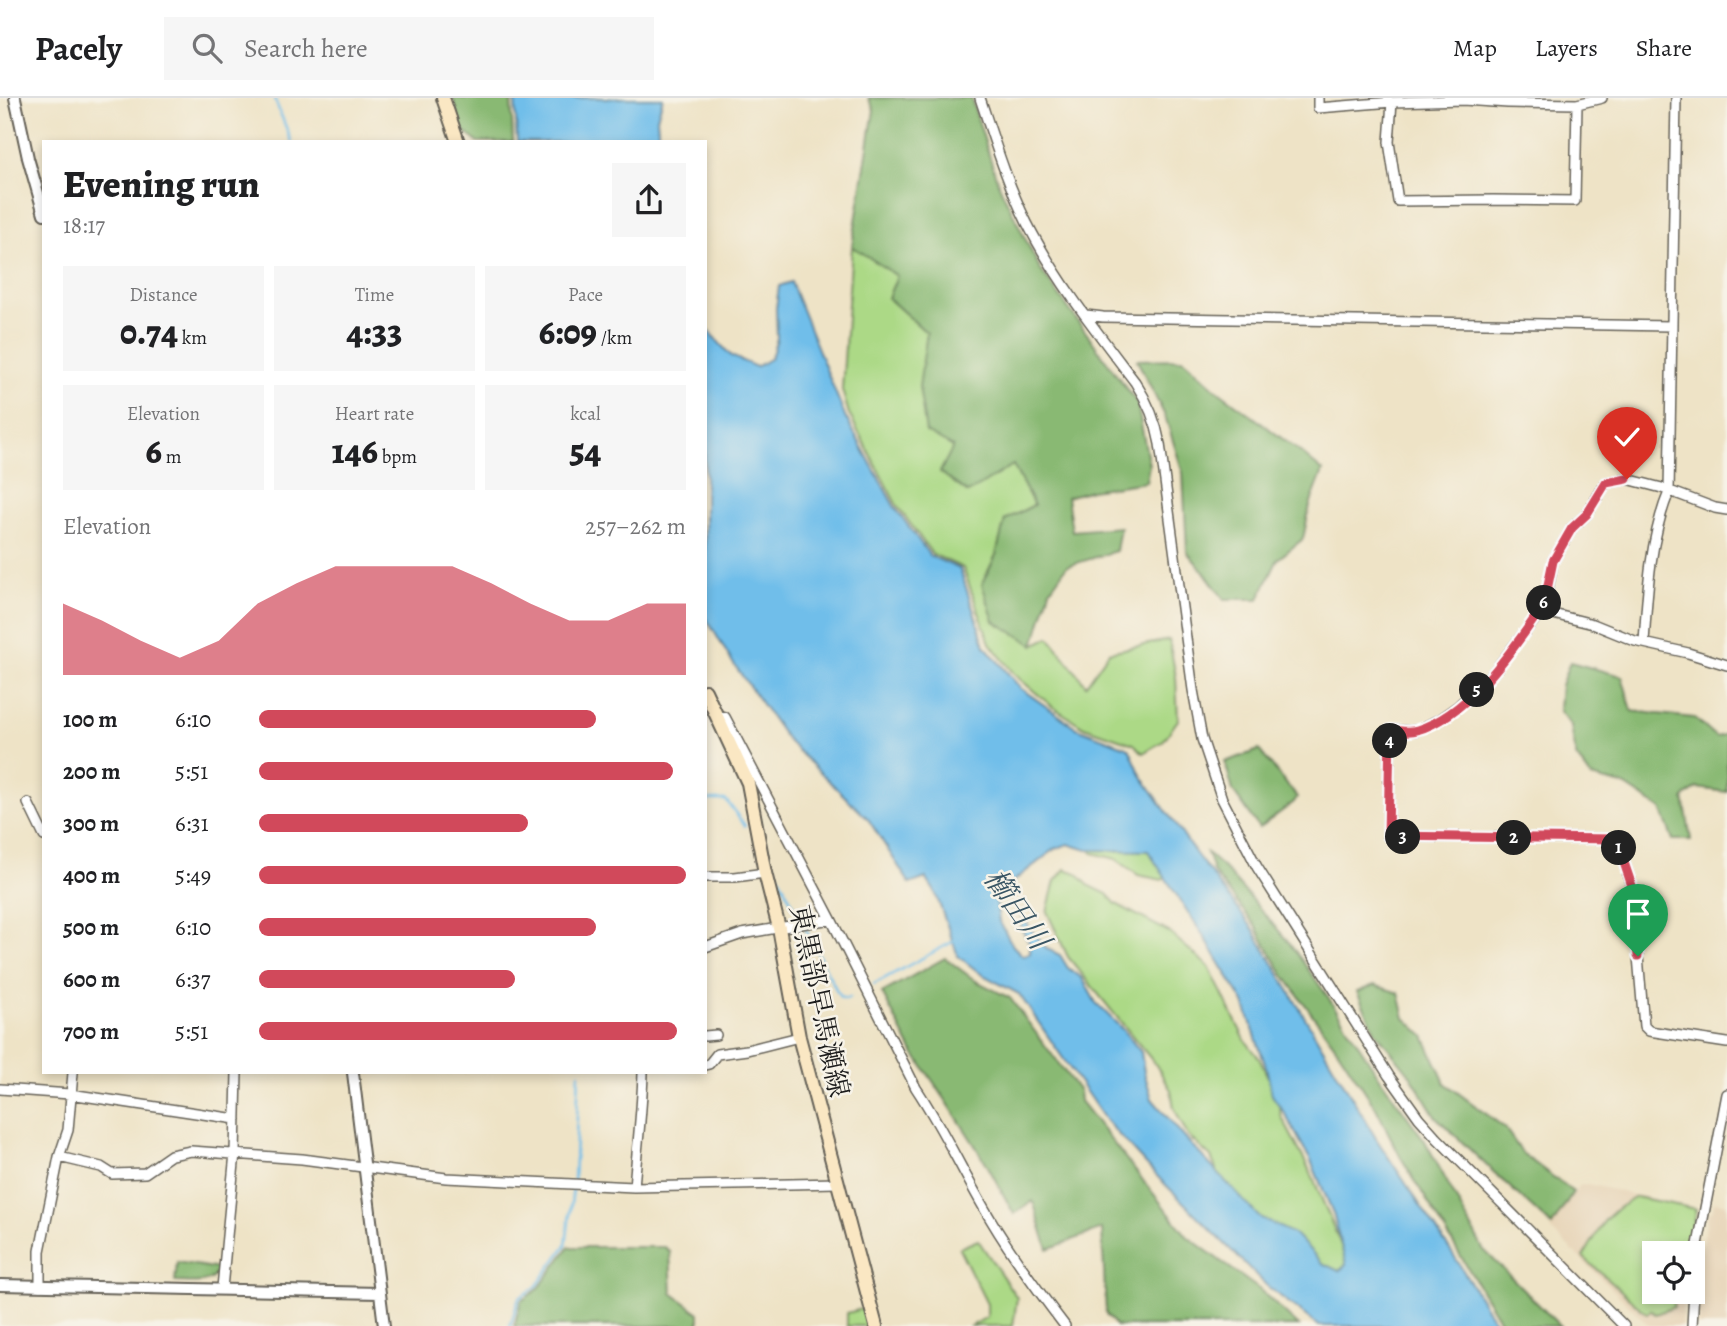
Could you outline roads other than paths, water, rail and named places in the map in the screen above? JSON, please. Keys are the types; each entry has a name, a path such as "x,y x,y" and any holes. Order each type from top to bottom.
{"main road":[{"path":"443,98 457,140"},
{"name":"東黒部早馬瀬線","path":"707,695 748,783 765,873 782,928 799,1037 876,1326"}],"street":[{"path":"15,98 42,207"},
{"path":"980,98 1004,170 1028,225 1049,262 1146,399 1155,420 1196,711 1216,782 1243,842 1389,1076 1419,1118 1624,1326"},
{"path":"1318,98 1318,108 1463,100 1577,104 1602,98"},
{"path":"1644,643 1654,544 1669,492 1676,98"},
{"path":"1392,102 1389,142 1398,201 1575,201 1577,104"},
{"path":"1086,316 1671,326"},
{"path":"1727,510 1627,479 1606,483 1587,514 1572,528 1553,561 1541,611 1494,672 1457,707 1440,719 1418,730 1390,730 1388,836 1616,839 1632,886 1644,1026 1649,1031 1727,1042"},
{"path":"1541,611 1727,666"},
{"path":"717,715 725,717 916,1088 991,1220 1026,1274 1065,1326"},
{"path":"27,803 42,832"},
{"path":"707,877 765,873"},
{"path":"707,946 742,934 831,919"},
{"path":"707,1035 716,1035"},
{"path":"707,1064 718,1054 799,1037"},
{"path":"40,1286 40,1251 59,1157 68,1129 73,1074"},
{"path":"222,1288 235,1153 237,1074"},
{"path":"353,1074 384,1326"},
{"path":"634,1188 643,1074"},
{"path":"0,1090 70,1094 236,1119"},
{"path":"1692,1326 1696,1255 1727,1094"},
{"path":"59,1157 101,1167 112,1174 139,1174 149,1171 171,1155 191,1151 302,1159 446,1178 634,1188 838,1183"},
{"path":"0,1284 380,1293"}],"water":[{"path":"515,98 663,98 657,118 659,140 517,140"},
{"path":"791,282 845,416 894,506 930,556 960,569 985,646 1020,688 1077,728 1129,748 1141,775 1251,926 1377,1140 1497,1326 1319,1326 1267,1286 1106,1121 1019,994 981,974 958,956 935,892 926,878 910,884 868,819 788,741 731,660 707,619 707,329 731,356 756,367 771,358 777,338 776,308 779,286","holes":["1068,844 1087,850 1148,851 1244,1003 1266,1067 1272,1095 1311,1161 1333,1213 1346,1265 1339,1271 1322,1263 1296,1235 1259,1217 1184,1137 1152,1099 1141,1052 1096,1003 1082,978 1068,968 1060,955 1047,949 1022,915 1021,928 1030,944 1030,953 1023,956 1013,946 999,921 996,898 1055,849"]}],"waterway":[{"path":"274,98 291,140"},
{"path":"707,800 726,800 745,826"},
{"path":"775,869 801,920"},
{"path":"804,926 840,997 850,997"},
{"path":"874,984 956,940"},
{"path":"574,1181 579,1074"},
{"path":"510,1326 519,1298 536,1287 566,1245 573,1188"}],"water label":[{"name":"櫛田川","path":"1017,909"}]}
